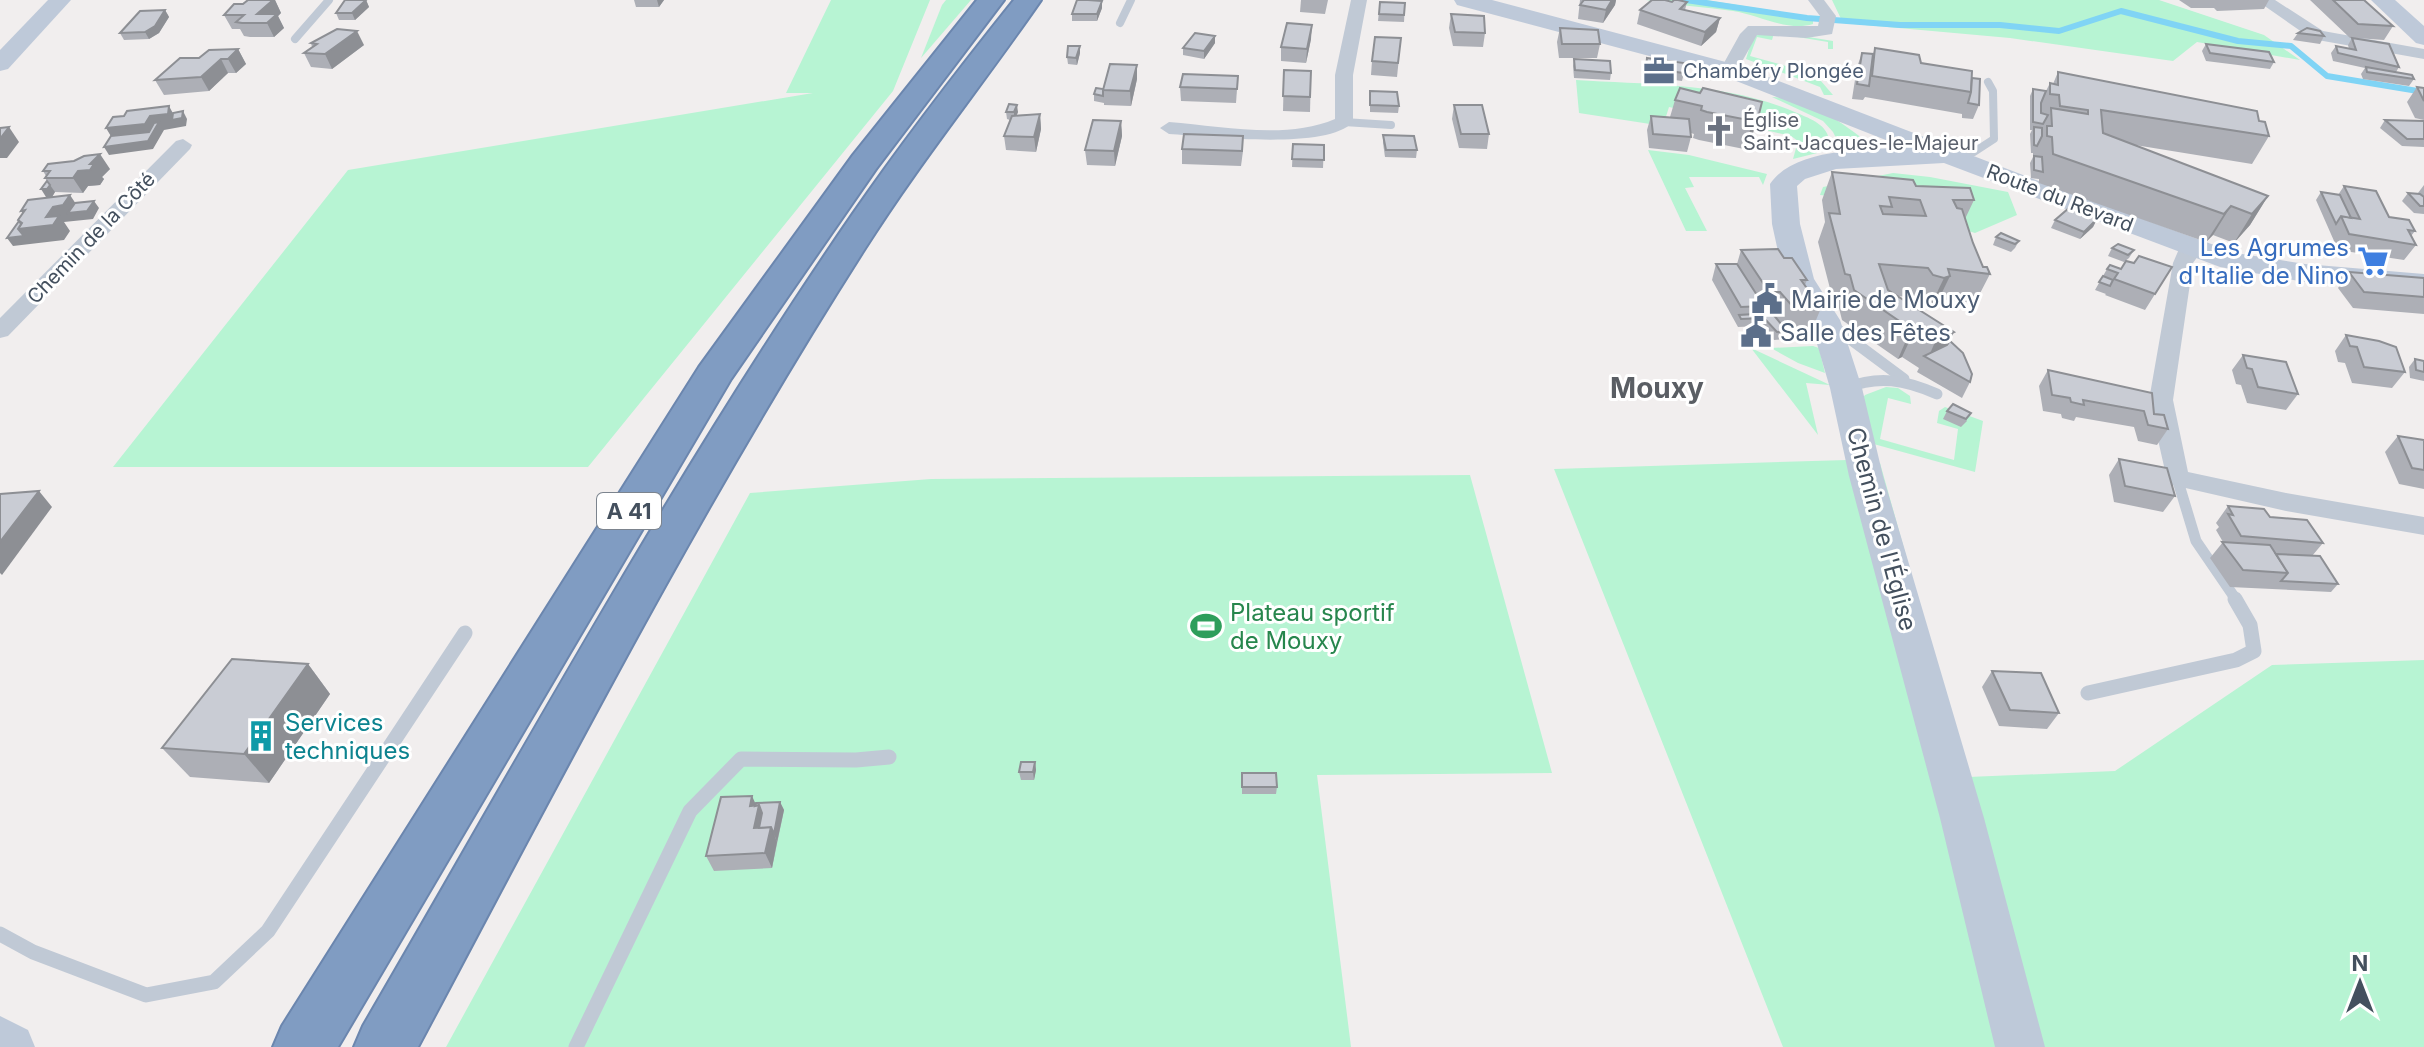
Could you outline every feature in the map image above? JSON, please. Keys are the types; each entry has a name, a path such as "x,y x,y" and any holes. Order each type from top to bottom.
{"highway":[{"name":"A 41","path":"304,1047 713,376 864,162 991,0"},
{"name":"A 41","path":"385,1047 703,483 767,376 855,236 948,105 1028,0"}],"street":[{"path":"0,64 10,43 60,0"},
{"path":"1169,128 1306,133 1334,128 1344,122 1344,75 1359,0"},
{"name":"Route du Revard","path":"1465,0 1729,70 2193,249 2269,269 2424,283"},
{"name":"Route du Revard","path":"1491,0 1570,26"},
{"path":"1729,70 1748,34 1754,30 1806,33 1828,22 1816,0"},
{"path":"2264,0 2318,35 2424,54"},
{"path":"2382,0 2424,38"},
{"name":"Chemin de la Côté","path":"0,331 183,145"},
{"name":"Chemin de l'Église","path":"1949,155 1828,162 1798,171 1783,184 1786,224 1799,279 1825,320 1846,388 1866,476 1962,818 2020,1047"},
{"path":"2193,249 2186,253 2183,263 2161,400 2177,478 2286,502 2424,526"},
{"path":"0,1040 10,1047"}],"lane":[{"path":"295,39 329,0"},
{"path":"1120,23 1131,0"},
{"path":"1949,155 1974,152 1994,139 1993,91 1988,82"},
{"path":"1344,122 1391,125"},
{"path":"1825,320 1904,379 1937,394"},
{"path":"1846,388 1879,377 1904,379"},
{"path":"2088,693 2236,660 2254,651 2255,637 2250,620 2205,559 2185,514 2177,478"},
{"path":"0,934 33,952 146,995 214,982 268,931 465,633"},
{"path":"576,1047 690,811 741,759 856,760 889,757"}],"green space":[{"path":"831,0 930,0 893,91 588,467 113,467 348,170 813,93 786,93"},
{"path":"946,0 971,0 921,58 942,5"},
{"path":"1646,0 1706,0 1813,17 1813,24 1794,26 1733,11"},
{"path":"1832,0 2159,0 2264,35 2300,60 2197,42 2173,61 2010,38 1843,23"},
{"path":"1772,31 1833,41 1833,49 1828,49 1828,42 1774,33 1772,40 1757,37 1750,56 1815,74 1833,95 1824,95 1820,87 1746,59 1753,36"},
{"path":"1576,80 1688,87 1743,95 1814,121 1827,133 1829,145 1821,152 1793,159 1798,141 1791,136 1765,130 1756,122 1754,125 1669,107 1663,126 1579,113"},
{"path":"1772,97 1815,108 1876,149 1841,148 1823,121"},
{"path":"1648,150 1689,155 1767,174 1763,185 1759,177 1689,177 1694,187 1685,188 1707,231 1686,231"},
{"path":"1893,173 2008,192 2017,215 1975,233 1865,199 1820,195 1823,187"},
{"path":"1751,348 1830,385 1806,383 1818,435"},
{"path":"1771,348 1819,348 1825,373"},
{"path":"1886,387 1898,388 1910,396 1911,404 1888,398 1880,439 1954,460 1958,429 1937,423 1939,411 1945,407 1983,421 1975,472 1870,443 1860,402 1865,395"},
{"path":"1847,460 1880,463 1968,777 2115,771 2272,665 2424,660 2424,1047 1783,1047 1554,469"},
{"name":"Plateau sportif de Mouxy","path":"1470,475 1552,773 1317,775 1351,1047 446,1047 750,493 931,479"}],"building":[{"path":"248,0 273,0 257,14 277,14 267,23 236,22 244,15 224,15 234,4 243,4"},
{"path":"345,0 366,0 352,13 336,13"},
{"path":"1077,0 1102,1 1097,14 1072,14"},
{"path":"1584,0 1612,0 1606,10 1580,5"},
{"path":"1652,0 1687,2 1680,9 1720,18 1705,32 1640,10"},
{"path":"2333,0 2364,0 2393,26 2358,24"},
{"path":"1380,2 1405,3 1404,15 1379,14"},
{"path":"165,10 155,26 145,32 120,33 140,11"},
{"path":"1451,14 1484,16 1485,33 1455,32"},
{"path":"1287,23 1312,25 1307,49 1281,47"},
{"path":"1560,28 1598,30 1600,44 1562,44"},
{"path":"2307,28 2320,31 2324,36 2298,33"},
{"path":"337,29 357,31 325,54 304,53 317,44 311,43"},
{"path":"1195,33 1215,36 1204,51 1183,48"},
{"path":"1375,37 1401,38 1398,63 1372,61"},
{"path":"2352,38 2389,44 2399,67 2338,53 2336,46 2356,50"},
{"path":"2206,44 2269,52 2274,62 2210,53"},
{"path":"1068,46 1080,46 1076,58 1067,57"},
{"path":"1875,48 1919,55 1921,63 1972,71 1971,92 1872,76"},
{"path":"238,49 201,77 155,80 180,58 199,58 209,50"},
{"path":"1862,53 1873,54 1869,86 1857,84"},
{"path":"1647,58 1684,63 1684,73 1646,68"},
{"path":"1574,59 1610,61 1611,73 1575,70"},
{"path":"1110,64 1137,65 1130,91 1103,90"},
{"path":"2366,67 2412,75 2414,79 2367,72"},
{"path":"1284,70 1311,71 1310,97 1283,96"},
{"path":"2058,72 2257,111 2259,121 2265,122 2269,136 2101,110 2103,133 2268,196 2252,214 2231,206 2224,214 2053,154 2052,137 2047,136 2047,126 2052,126 2051,108 2088,114 2088,110 2060,106 2059,95 2050,94 2050,83 2058,85"},
{"path":"1183,74 1238,76 1237,89 1180,87"},
{"path":"1972,78 1980,79 1979,105 1968,103"},
{"path":"2417,87 2424,88 2424,101"},
{"path":"1096,88 1103,89 1103,96 1094,94"},
{"path":"1680,88 1700,93 1703,88 1762,102 1758,118 1753,121 1707,112 1701,110 1702,106 1675,100"},
{"path":"2033,89 2046,91 2041,113 2048,115 2043,124 2033,122"},
{"path":"1370,91 1397,92 1399,106 1370,105"},
{"path":"1009,104 1017,105 1014,112 1006,112"},
{"path":"1454,105 1482,105 1489,134 1461,134"},
{"path":"169,106 168,114 150,116 145,124 106,128 113,117 124,116 127,111"},
{"path":"183,111 182,118 172,120 173,113"},
{"path":"1040,114 1034,137 1004,136 1012,116"},
{"path":"1651,116 1689,119 1691,137 1653,134"},
{"path":"1093,120 1121,121 1114,151 1085,150"},
{"path":"2385,120 2424,121 2424,139 2407,139"},
{"path":"159,122 148,141 104,147 111,136 149,132 154,123"},
{"path":"9,127 0,139 0,128"},
{"path":"2034,127 2042,128 2037,146 2034,145"},
{"path":"1184,134 1243,136 1242,151 1182,149"},
{"path":"1383,135 1414,136 1417,150 1386,150"},
{"path":"1293,144 1324,145 1324,160 1292,159"},
{"path":"100,154 90,164 94,164 90,170 78,171 73,178 45,178 50,171 43,171 48,164"},
{"path":"2034,156 2042,157 2043,172 2034,170"},
{"path":"1832,172 1913,180 1916,186 1970,188 1974,200 1953,200 1957,208 1962,209 1983,267 1987,267 1990,274 1948,269 1950,276 1944,278 1933,275 1928,268 1879,264 1888,290 1954,332 1936,340 1916,327 1911,329 1854,290 1850,275 1845,274 1829,213 1840,214","holes":["1889,197 1920,200 1926,216 1883,214 1880,206 1892,207"]},
{"path":"2344,186 2376,191 2389,217 2409,220 2415,231 2408,230 2416,245 2349,234 2341,216 2360,219"},
{"path":"2321,192 2340,195 2351,218 2341,216 2336,224"},
{"path":"2408,193 2424,197 2424,206 2420,206"},
{"path":"70,195 63,205 53,207 46,217 59,216 53,225 18,229 22,223 18,220 25,210 21,211 28,200"},
{"path":"94,201 87,211 68,213 75,203"},
{"path":"2069,208 2097,219 2084,232 2055,220"},
{"path":"19,221 18,229 24,236 7,238"},
{"path":"2001,233 2019,241 2015,244 1996,237"},
{"path":"2118,244 2134,250 2128,255 2112,248"},
{"path":"1778,249 1784,258 1792,258 1807,280 1801,280 1821,308 1794,308 1780,292 1769,292 1741,250"},
{"path":"2139,256 2172,267 2155,294 2114,279 2118,273 2107,269 2110,265 2121,269 2126,261 2134,263"},
{"path":"1716,264 1737,264 1764,306 1741,307"},
{"path":"2349,272 2424,278 2424,297 2364,292"},
{"path":"2103,276 2113,280 2110,286 2099,282"},
{"path":"1772,313 1787,331 1777,332 1764,318 1741,319 1739,315"},
{"path":"2346,335 2396,347 2405,372 2364,367 2357,347 2350,346"},
{"path":"1950,341 1963,353 1972,374 1970,382 1924,356"},
{"path":"2243,355 2286,362 2298,394 2258,387"},
{"path":"2415,359 2424,361 2424,372 2416,370"},
{"path":"2048,370 2152,393 2154,414 2164,415 2168,429 2148,425 2144,411 2083,400 2084,405 2071,402 2070,398 2052,395"},
{"path":"1953,404 1971,413 1966,419 1947,411"},
{"path":"2398,436 2424,440 2424,470 2412,468"},
{"path":"2119,459 2167,468 2175,496 2125,486"},
{"path":"39,491 0,542 0,494"},
{"path":"2228,506 2264,509 2270,517 2307,520 2323,543 2241,536 2228,514 2233,515"},
{"path":"2222,542 2270,545 2288,573 2243,570"},
{"path":"2276,554 2320,556 2338,584 2281,581 2288,573"},
{"path":"232,659 308,664 244,754 162,748"},
{"path":"1992,671 2041,673 2059,713 2010,710"},
{"path":"1021,762 1035,762 1033,772 1019,772"},
{"path":"1242,773 1276,773 1277,787 1242,787"},
{"path":"752,796 750,806 759,805 754,828 771,827 765,853 706,856 721,797"},
{"path":"780,802 774,834 771,827 759,828 762,813 759,805 755,806 756,803"}],"waterway":[{"path":"1686,0 1807,18 1900,25 2000,25 2059,31 2121,11 2238,41 2291,46 2327,76 2424,92"}],"place":[{"name":"Chambéry Plongée","path":"1659,71"},
{"name":"Église Saint-Jacques-le-Majeur","path":"1719,131"},
{"name":"Les Agrumes d'Italie de Nino","path":"2373,261"},
{"name":"Mairie de Mouxy","path":"1767,299"},
{"name":"Salle des Fêtes","path":"1756,332"},
{"name":"Plateau sportif de Mouxy","path":"1206,626"},
{"name":"Services techniques","path":"261,736"}],"district":[{"name":"Mouxy","path":"1657,388"}]}
